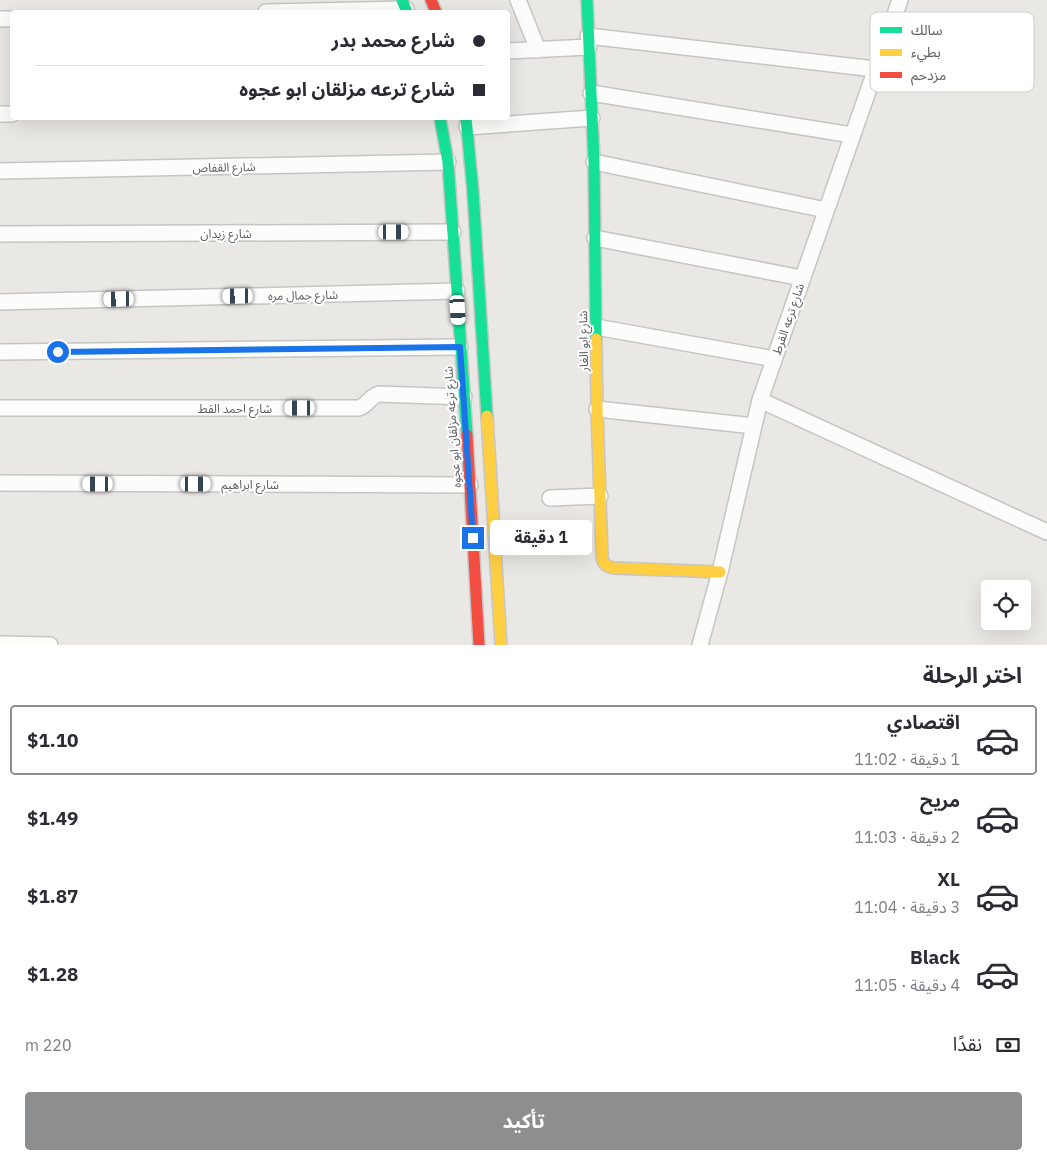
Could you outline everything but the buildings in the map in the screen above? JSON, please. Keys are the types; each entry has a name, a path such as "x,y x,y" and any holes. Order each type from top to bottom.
{"main road":[{"name":"شارع ابو الغار","path":"587,0 594,162 596,327 603,563 608,567 614,568 720,572"},
{"name":"شارع ترعه مزلقان ابو عجوه","path":"440,120 448,162 479,645"},
{"path":"467,122 501,645"}],"street":[{"path":"518,0 538,50"},
{"name":"شارع ترعه القرط","path":"896,12 900,0"},
{"path":"322,10 405,7"},
{"path":"510,51 538,50 589,42 870,69"},
{"name":"شارع ترعه القرط","path":"700,645 720,572 760,400 870,83"},
{"path":"591,93 852,135"},
{"path":"467,122 592,118"},
{"name":"شارع القفاص","path":"0,171 448,162"},
{"path":"594,162 826,210"},
{"name":"شارع زيدان","path":"0,234 453,232"},
{"path":"595,238 802,278"},
{"name":"شارع جمال مره","path":"0,302 457,291"},
{"path":"596,327 774,359"},
{"path":"0,352 460,347"},
{"name":"شارع احمد القط","path":"0,408 359,408 368,404 373,396 379,394 464,397"},
{"path":"760,400 1047,532"},
{"path":"598,409 754,426"},
{"name":"شارع ابراهيم","path":"0,483 470,485"},
{"path":"550,498 600,496"},
{"path":"0,644 50,645"}],"traffic: fast":[{"path":"402,0 406,10"},
{"path":"587,0 594,162 596,339"},
{"path":"440,120 448,162 467,435"},
{"path":"466,120 473,192 487,416"}],"traffic: slow":[{"path":"596,339 603,562 607,566 614,568 720,572"},
{"path":"487,416 501,645"}],"traffic: jam":[{"path":"431,0 435,10"},
{"path":"467,435 479,645"}],"route":[{"path":"58,352 460,347 473,538"}]}
